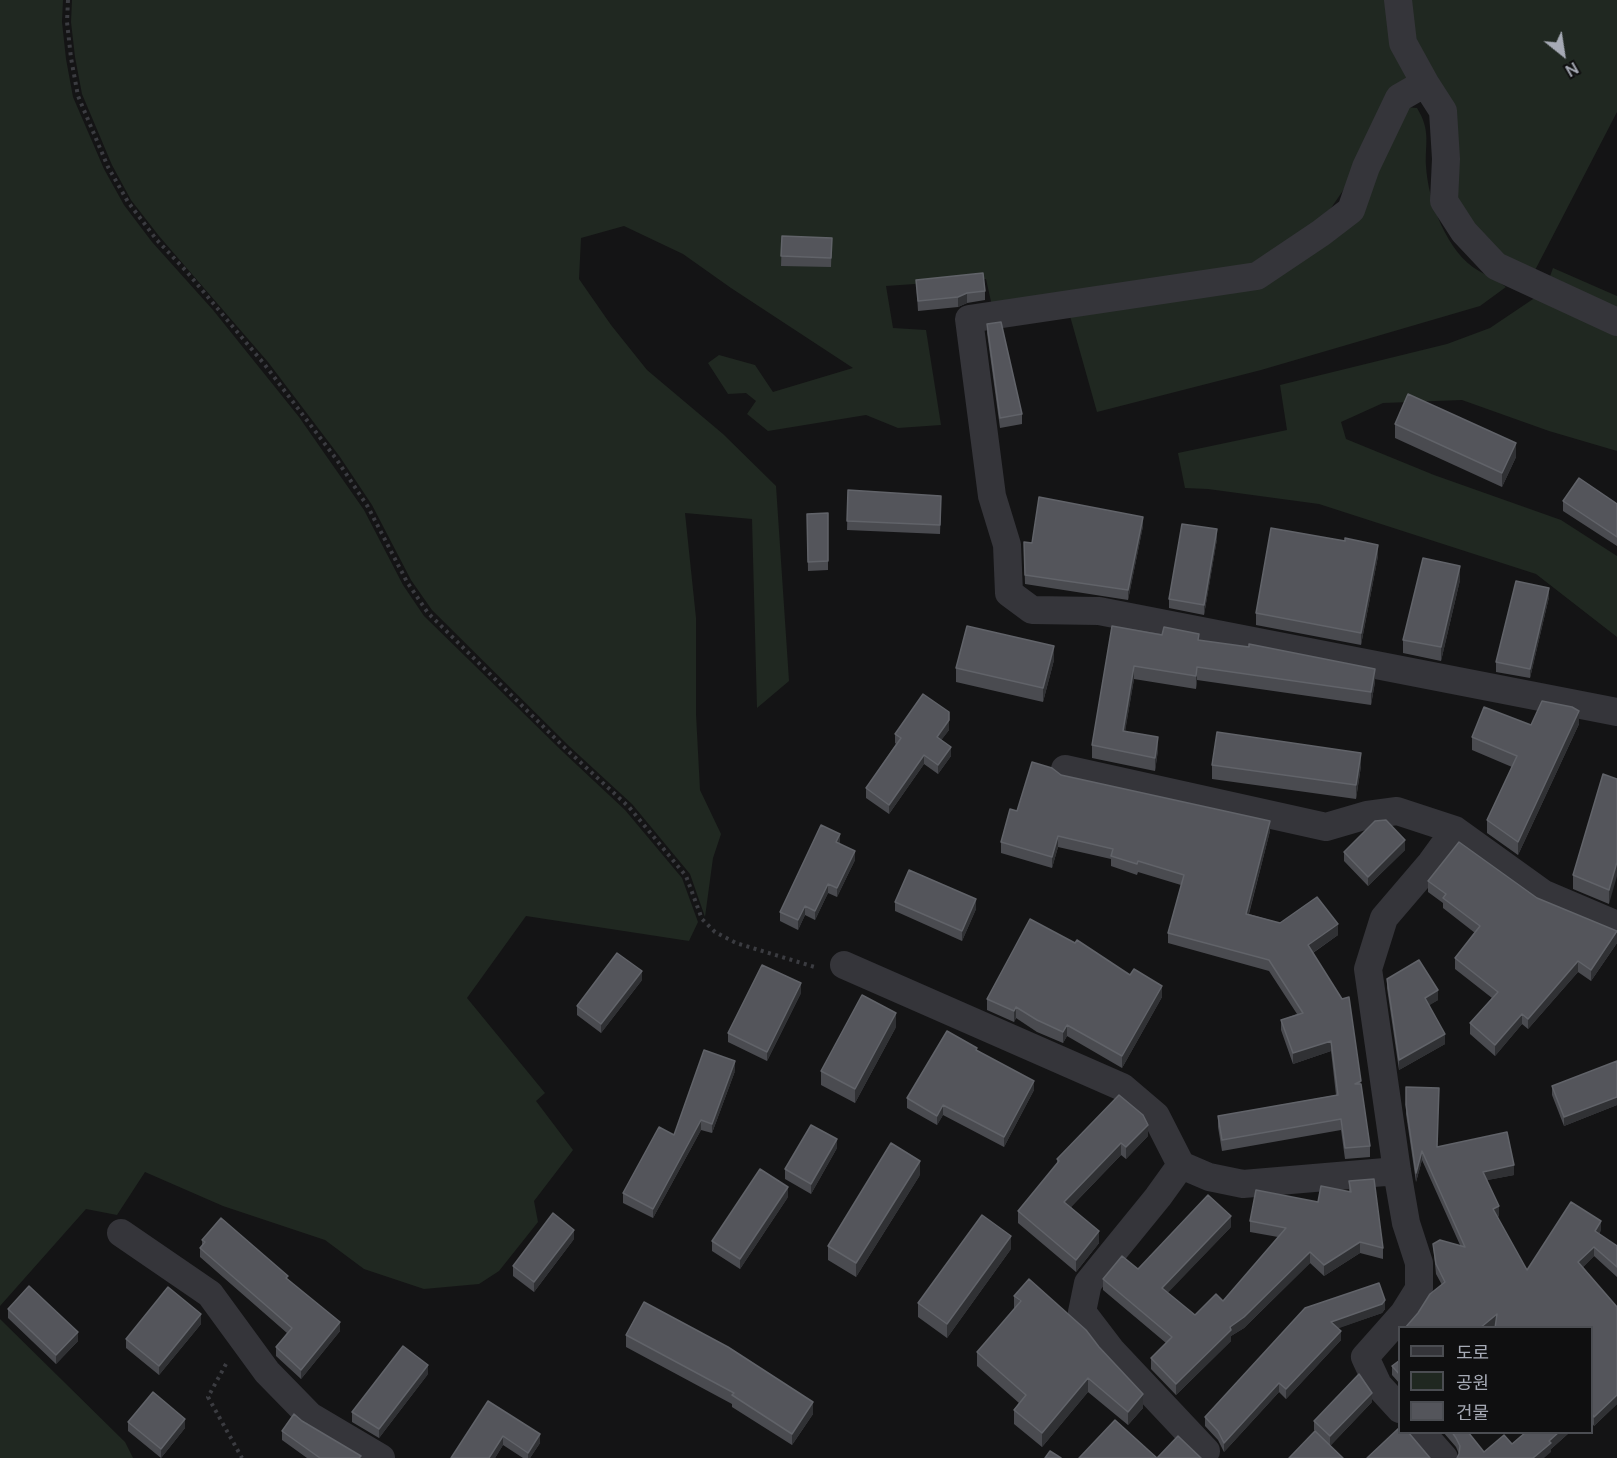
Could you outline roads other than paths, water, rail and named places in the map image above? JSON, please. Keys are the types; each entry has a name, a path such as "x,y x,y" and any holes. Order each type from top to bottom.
{"street":[{"path":"1398,0 1403,43 1443,111 1446,159 1443,201 1464,232 1496,266 1617,322"},
{"path":"1425,83 1399,98 1366,167 1351,210 1257,276 969,319 992,496 1006,545 1009,593 1032,610 1099,610 1617,712"},
{"path":"1065,769 1326,826 1367,815 1397,811 1455,830 1544,894 1617,925"},
{"path":"1398,1407 1378,1385 1365,1357 1404,1313 1419,1289 1419,1263 1406,1223 1397,1172 1368,969 1384,918 1431,863 1455,830"},
{"path":"844,965 1122,1087 1156,1116 1181,1165 1209,1177 1243,1184 1397,1172"},
{"path":"1181,1165 1088,1283 1082,1312 1110,1350 1206,1451"},
{"path":"121,1233 210,1294 267,1372 310,1416 381,1458"},
{"path":"1423,1434 1444,1458"}]}
